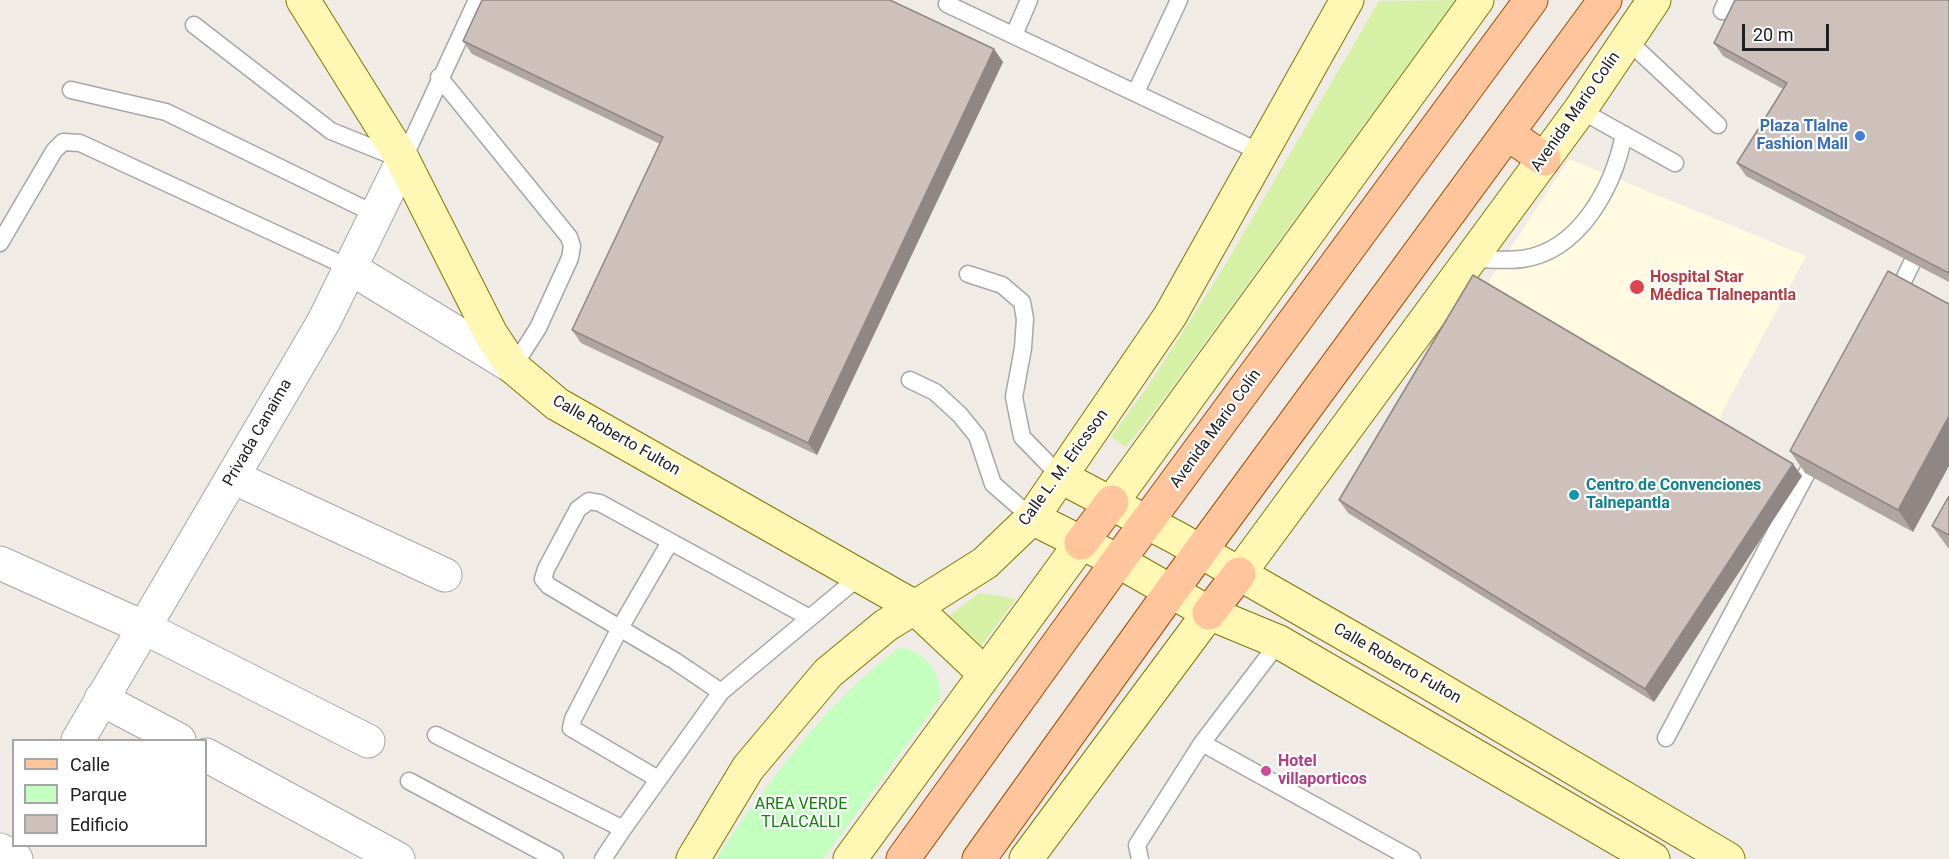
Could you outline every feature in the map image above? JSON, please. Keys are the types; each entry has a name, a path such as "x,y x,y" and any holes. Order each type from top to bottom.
{"main road":[{"name":"Calle Roberto Fulton","path":"303,0 403,160 491,334 513,367 557,404 913,606 984,673"},
{"name":"Calle L. M. Ericsson","path":"693,859 748,768 828,673 913,606 984,563 1032,518 1170,316 1347,0"},
{"path":"850,859 1477,0"},
{"name":"Avenida Mario Colín","path":"903,859 1118,561 1531,0"},
{"path":"979,859 1172,590 1605,0"},
{"name":"Avenida Mario Colín","path":"1031,858 1580,110 1653,0"},
{"path":"1508,134 1544,159"},
{"name":"Calle Roberto Fulton","path":"1061,477 1112,502 1385,657 1728,859"},
{"path":"1032,518 1172,590 1209,614 1279,642 1581,814 1653,859"},
{"path":"1364,690 1385,657"},
{"path":"1581,814 1600,782"}],"street":[{"name":"Privada Canaima","path":"79,739 324,321 403,160"},
{"path":"350,268 513,367"},
{"path":"232,477 445,575"},
{"path":"0,563 145,628 368,741"},
{"path":"101,699 175,739"},
{"path":"207,756 398,859"}],"lane":[{"path":"195,26 331,131 403,160 477,0"},
{"path":"950,0 947,4 1262,153"},
{"path":"1014,35 1029,0"},
{"path":"1136,92 1179,0"},
{"path":"1626,39 1718,125"},
{"path":"440,78 569,237 572,246 570,258 538,328 513,367"},
{"path":"71,90 166,112 377,215"},
{"path":"1580,110 1675,164"},
{"path":"1471,259 1523,259 1567,239 1587,219 1600,198 1619,158 1624,135"},
{"path":"0,243 54,151 63,142 80,143 350,268"},
{"path":"1885,319 1929,226"},
{"path":"968,274 1002,285 1022,302 1025,320 1023,348 1014,397 1022,437 1061,477"},
{"path":"910,380 936,393 960,415 977,436 993,484 1032,518"},
{"path":"1666,738 1827,434"},
{"path":"721,692 549,586 543,579 578,509 589,501 600,503 810,618"},
{"path":"658,779 571,728 573,719 620,628 670,542"},
{"path":"603,859 721,692 860,576"},
{"path":"1140,859 1137,845 1202,743 1279,642"},
{"path":"436,735 623,829"},
{"path":"1202,743 1412,859"},
{"path":"409,781 555,859"}],"shaded area":[{"name":"Hospital Star Médica Tlalnepantla","path":"1569,159 1806,256 1722,412 1719,427 1465,318"}],"green space":[{"path":"1455,0 1126,447 1111,437 1150,383 1224,267 1379,1"},
{"path":"979,593 1016,599 973,657 944,620"},
{"name":"AREA VERDE TLALCALLI","path":"899,648 917,653 930,664 938,681 940,699 823,859 716,859 776,774 823,718 847,692"}],"building":[{"path":"482,0 890,0 994,49 808,443 572,330 663,137 463,41"},
{"name":"Plaza Tlalne Fashion Mall","path":"1735,0 1949,0 1949,273 1737,163 1787,83 1714,43"},
{"path":"1888,271 1949,304 1949,416 1898,510 1790,451"},
{"name":"Centro de Convenciones Talnepantla","path":"1473,275 1793,464 1645,689 1339,500"},
{"path":"1949,496 1949,535 1932,526"}],"place":[{"name":"Plaza Tlalne Fashion Mall","path":"1860,136"},
{"name":"Hospital Star Médica Tlalnepantla","path":"1637,287"},
{"name":"Centro de Convenciones Talnepantla","path":"1574,495"},
{"name":"Hotel villaporticos","path":"1266,771"}]}
